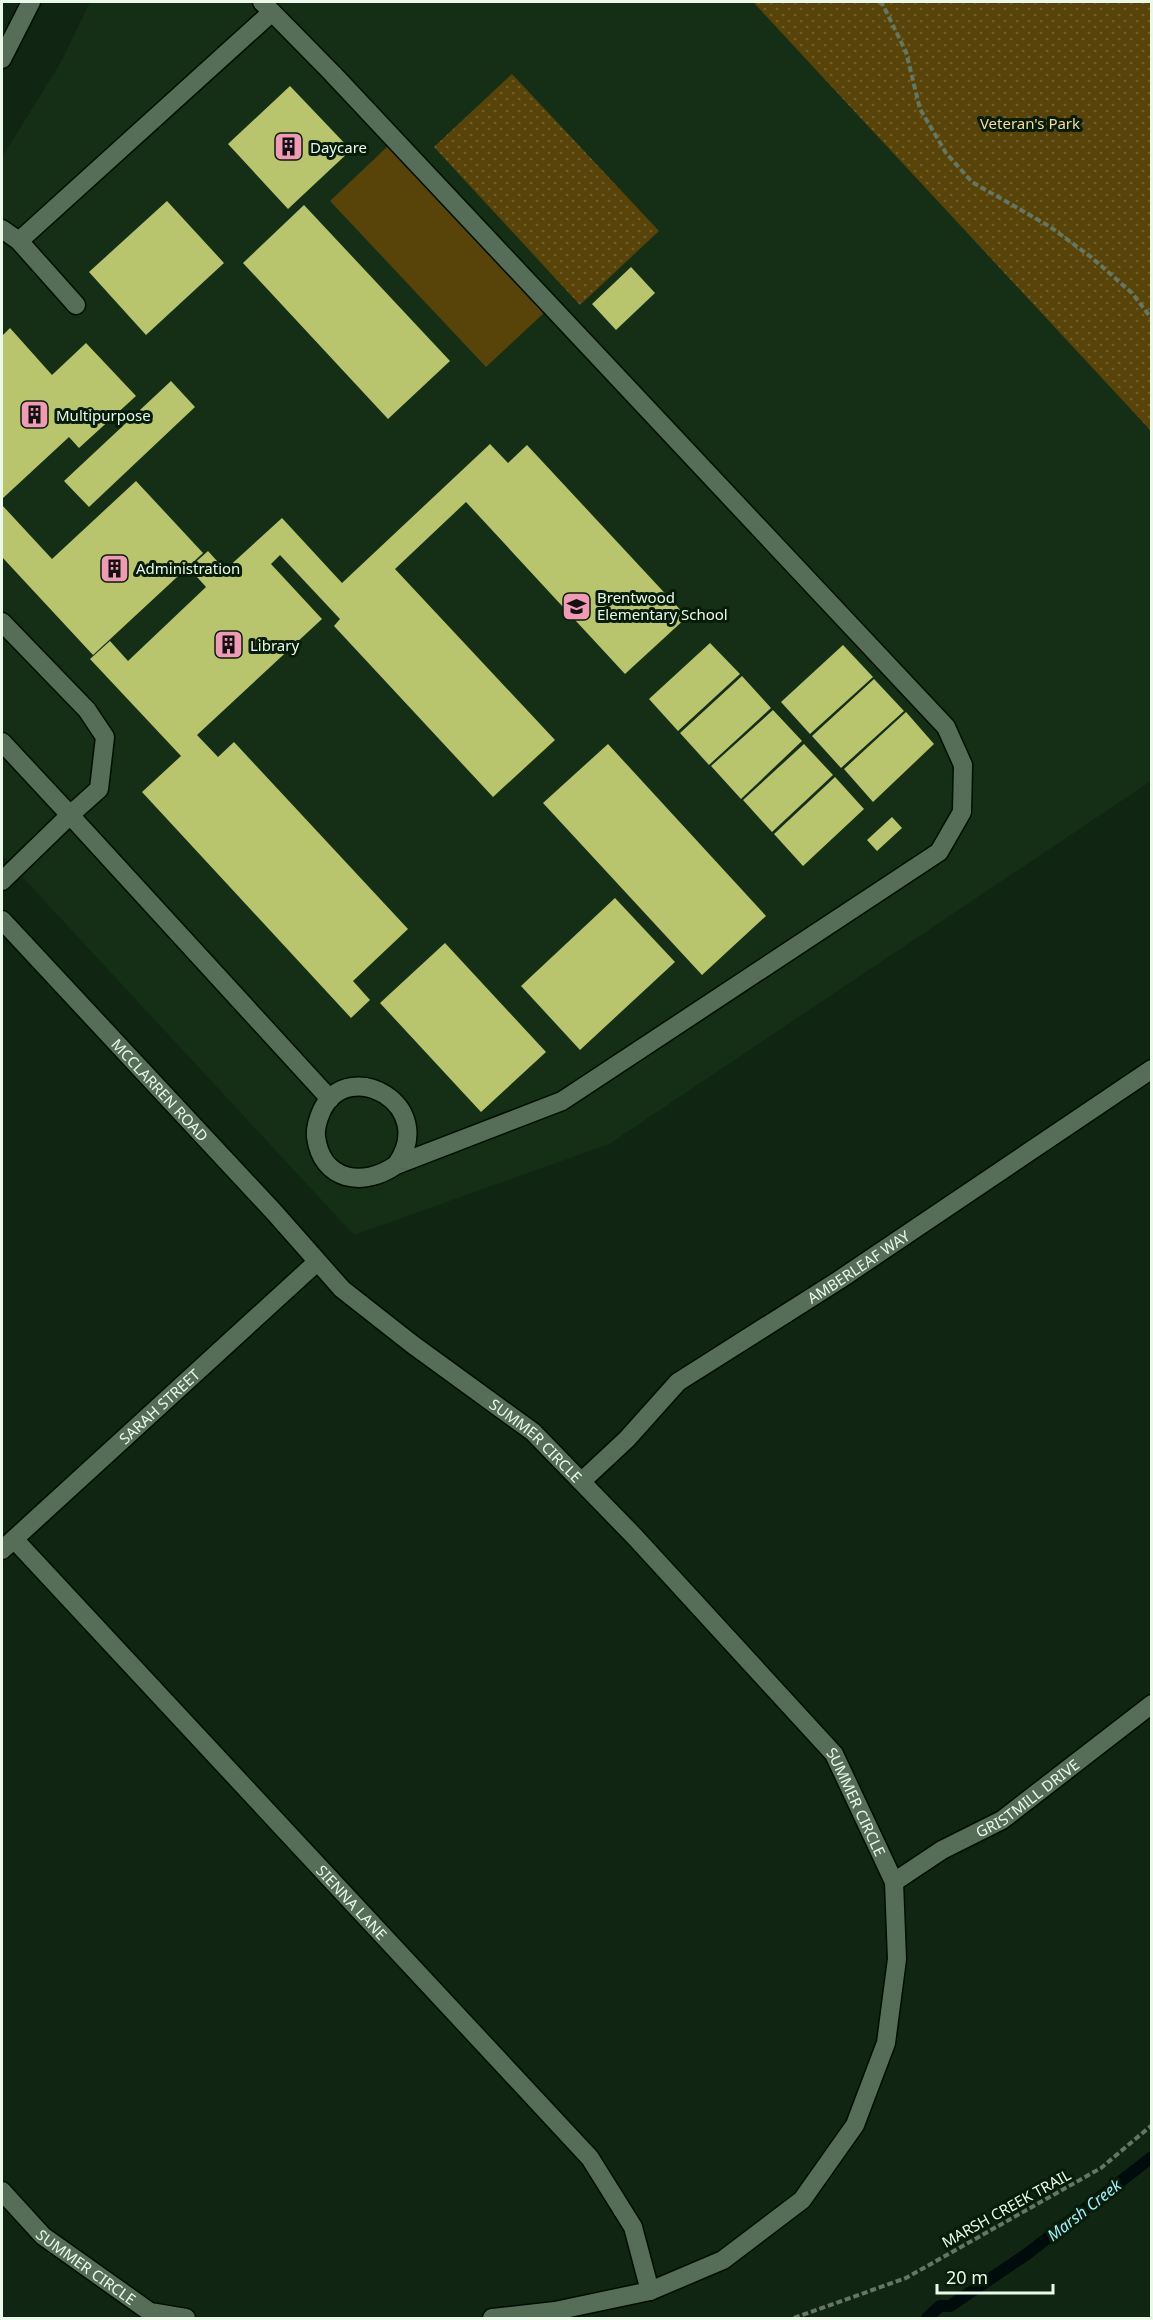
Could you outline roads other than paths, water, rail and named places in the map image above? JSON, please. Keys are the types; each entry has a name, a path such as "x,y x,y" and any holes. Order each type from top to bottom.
{"street":[{"path":"2,59 31,2"},
{"path":"19,241 267,7 478,227 946,727 963,765 962,812 939,852 562,1101 396,1165 368,1179 352,1178 337,1172 328,1164 320,1151 316,1135 317,1120 330,1099 352,1088 368,1087 389,1095 400,1106 407,1121 407,1141 396,1165"},
{"path":"2,229 19,241 76,306"},
{"path":"2,622 87,710 105,737 99,789 2,880"},
{"path":"2,742 330,1099"},
{"name":"MCCLARREN ROAD","path":"2,920 266,1203 316,1262"},
{"name":"AMBERLEAF WAY","path":"582,1481 627,1439 678,1382 839,1280 1152,1069"},
{"name":"SUMMER CIRCLE","path":"316,1262 342,1289 412,1344 533,1432 582,1481 834,1754 894,1882 897,1959 886,2043 855,2125 802,2200 723,2260 650,2291 555,2311 492,2319"},
{"name":"SARAH STREET","path":"8,1544 316,1262"},
{"name":"SIENNA LANE","path":"8,1544 590,2158 633,2226 650,2291"},
{"name":"GRISTMILL DRIVE","path":"894,1882 942,1850 1002,1820 1152,1704"},
{"name":"SUMMER CIRCLE","path":"2,2191 43,2236 150,2312 186,2319"}],"waterway":[{"name":"Marsh Creek","path":"927,2318 940,2306 950,2306 1027,2254 1152,2157"}],"place":[{"name":"Daycare","path":"289,147"},
{"name":"Multipurpose","path":"35,415"},
{"name":"Administration","path":"115,568"},
{"name":"Brentwood Elementary School","path":"576,606"},
{"name":"Library","path":"229,645"}],"park label":[{"name":"Veteran's Park","path":"1030,123"}]}
